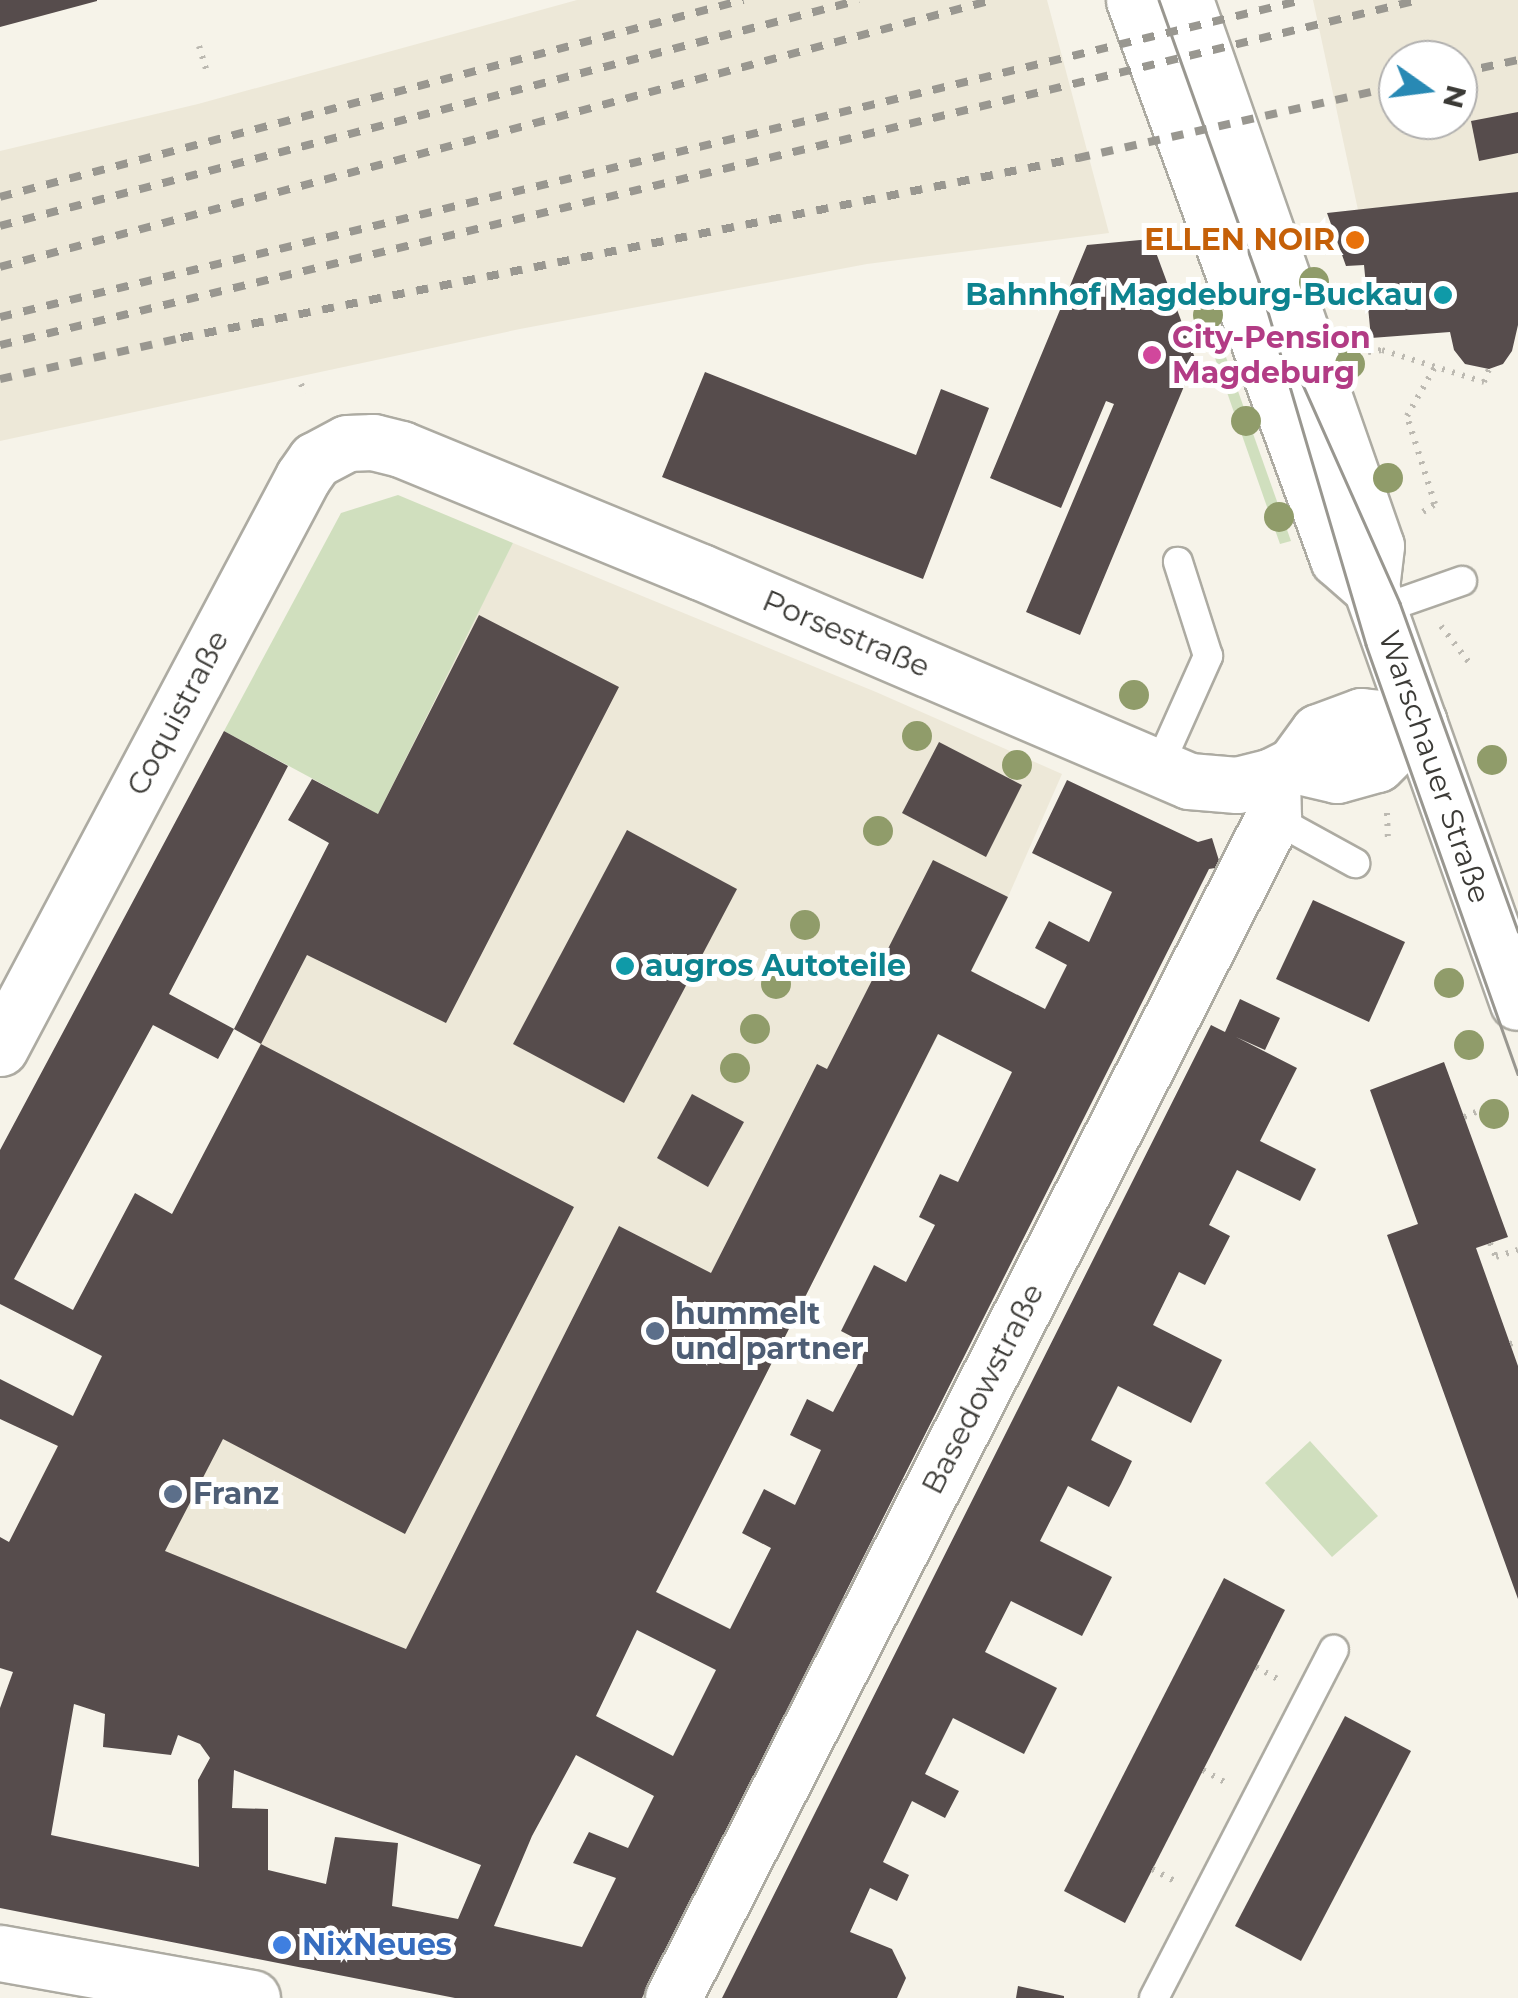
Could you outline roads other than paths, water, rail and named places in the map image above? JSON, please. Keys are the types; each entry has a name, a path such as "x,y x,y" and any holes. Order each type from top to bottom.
{"street":[{"name":"Warschauer Straße","path":"1134,0 1338,559 1375,599"},
{"name":"Warschauer Straße","path":"1185,0 1376,546 1375,599 1518,1002"},
{"name":"Coquistraße","path":"0,1048 303,477 315,460 347,443 374,442 400,449"},
{"name":"Porsestraße","path":"400,449 670,559 1189,782 1280,786 1336,776 1377,764 1419,722"},
{"name":"Basedowstraße","path":"673,1998 1280,786"},
{"path":"0,1953 252,1998"}],"lane":[{"path":"1158,768 1208,656 1178,562"},
{"path":"1375,599 1462,581"},
{"path":"1280,786 1355,863"},
{"path":"1154,1998 1334,1650"}],"tram line":[{"path":"1159,0 1259,281 1366,645 1518,1074"},
{"path":"1300,378 1400,603 1518,931"}],"railway":[{"path":"0,197 743,0"},
{"path":"0,226 859,0"},
{"path":"0,267 992,0"},
{"path":"0,317 1302,0"},
{"path":"0,345 1419,0"},
{"path":"1478,69 1518,60"},
{"path":"0,379 181,338 1078,158 1378,90"}],"place":[{"name":"ELLEN NOIR","path":"1355,240"},
{"name":"Bahnhof Magdeburg-Buckau","path":"1443,295"},
{"name":"City-Pension Magdeburg","path":"1152,355"},
{"name":"augros Autoteile","path":"625,966"},
{"name":"hummelt und partner","path":"655,1331"},
{"name":"Franz","path":"173,1494"},
{"name":"NixNeues","path":"282,1945"}]}
